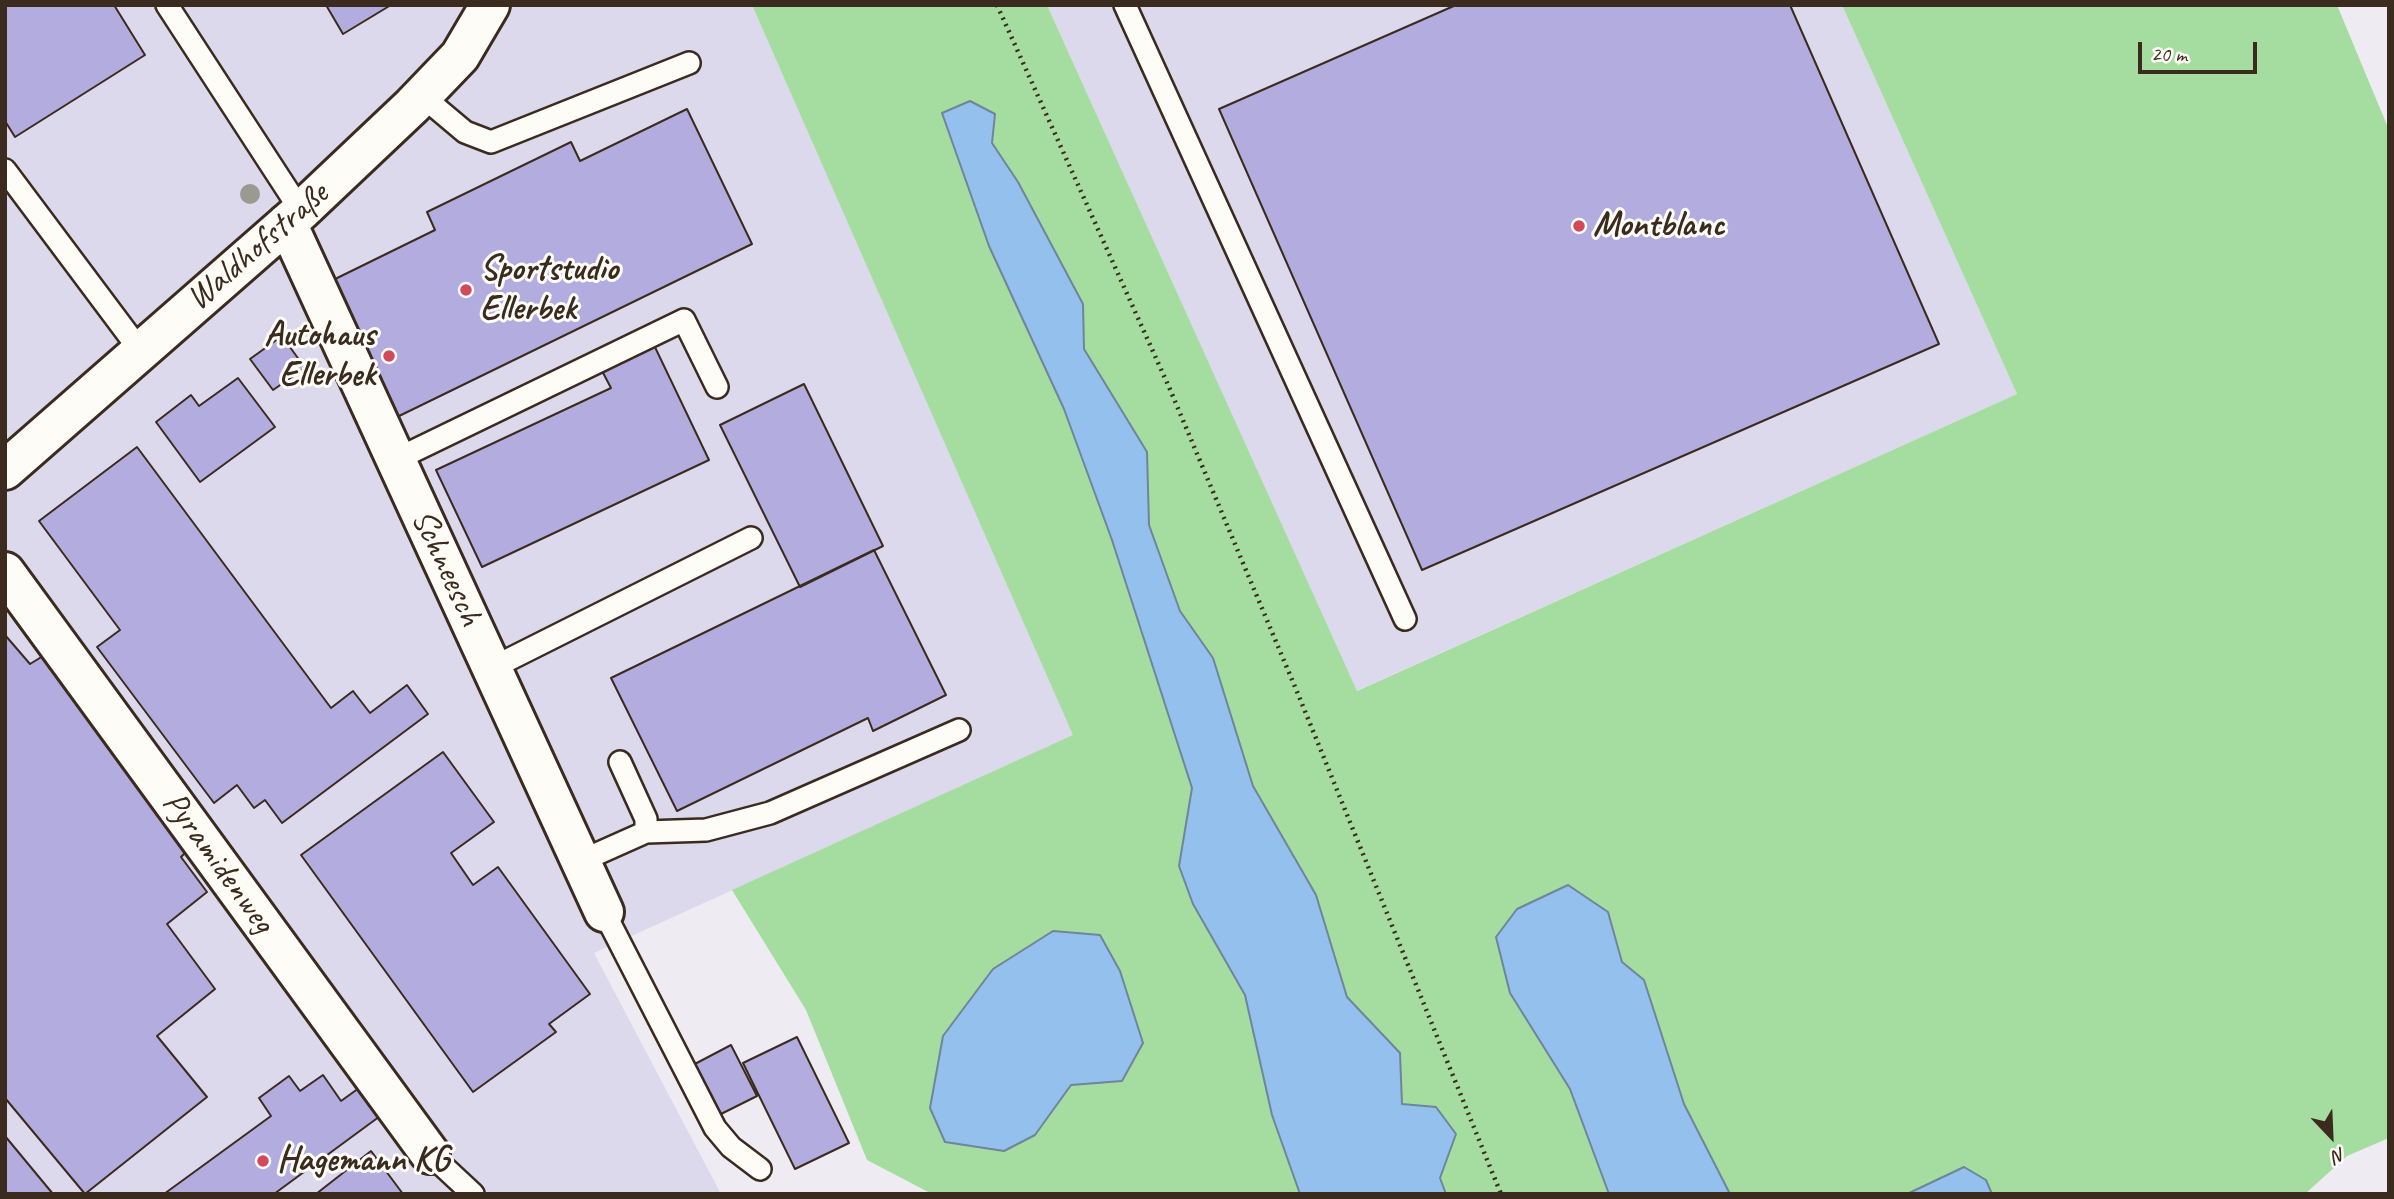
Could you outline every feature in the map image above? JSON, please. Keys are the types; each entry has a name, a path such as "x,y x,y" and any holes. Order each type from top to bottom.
{"street":[{"name":"Waldhofstraße","path":"5,470 139,349 294,217 421,96 460,56 490,5"},
{"name":"Schneesch","path":"294,217 395,460 604,912"},
{"name":"Pyramidenweg","path":"5,572 430,1154"}],"lane":[{"path":"167,5 294,217"},
{"path":"1125,5 1405,619"},
{"path":"421,96 465,132 491,142 689,63"},
{"path":"5,170 139,349"},
{"path":"395,460 684,320 717,387"},
{"path":"492,668 751,538"},
{"path":"581,861 646,832 697,831 770,813 958,730"},
{"path":"620,762 646,819 646,832"},
{"path":"604,912 715,1128 731,1147 760,1169"},
{"path":"430,1154 473,1194"}],"path":[{"path":"997,5 1174,400 1293,681 1501,1194"}],"shaded area":[{"path":"5,5 752,5 1074,735 594,953 721,1194 5,1194"},
{"name":"Montblanc","path":"1047,5 1842,5 2017,394 1356,691"}],"green space":[{"path":"752,5 1047,5 1357,691 2017,394 1842,5 2337,5 2389,130 2389,1138 2347,1156 2305,1194 1992,1194 1986,1180 1964,1167 1907,1194 1730,1194 1684,1104 1644,980 1622,962 1608,912 1510,993 1570,1089 1609,1194 1446,1194 1440,1178 1456,1134 1436,1107 1402,1104 1400,1053 1347,997 1316,895 1253,786 1213,658 1180,612 1149,525 1147,452 1084,349 1083,304 1018,182 992,143 970,101 942,113 989,246 1064,409 1112,540 1192,788 1179,866 1193,904 1245,995 1272,1115 1300,1194 932,1194 867,1160 806,1010 732,890 1073,735","holes":["993,969 1122,1081 1071,1085 1035,1135 1004,1151 945,1142"]}],"water":[{"path":"970,101 995,114 992,143 1018,182 1083,304 1084,349 1147,452 1149,525 1180,611 1213,658 1253,786 1316,895 1347,997 1400,1053 1402,1104 1436,1107 1456,1134 1440,1178 1446,1194 1300,1194 1272,1115 1245,995 1193,904 1179,866 1192,788 1112,540 1064,409 989,246 942,113"},
{"path":"1568,885 1608,912 1622,962 1644,980 1684,1104 1730,1194 1609,1194 1570,1089 1510,993 1496,937 1517,909"},
{"path":"1053,931 1100,935 1120,971 1143,1043 1122,1081 1071,1085 1035,1135 1004,1151 945,1142 930,1108 943,1036 993,969"},
{"path":"1964,1167 1986,1180 1992,1194 1907,1194"}],"building":[{"path":"5,5 114,5 145,55 15,137 5,121"},
{"path":"326,5 391,5 343,34"},
{"name":"Montblanc","path":"1456,5 1790,5 1939,344 1422,570 1219,109"},
{"path":"687,109 752,244 395,418 329,282 435,230 427,212 571,142 580,161"},
{"path":"282,336 305,368 273,390 250,359"},
{"path":"653,343 709,460 482,567 436,470 611,388 600,367"},
{"path":"238,378 275,427 200,482 156,422 191,395 199,406"},
{"path":"804,384 883,546 800,587 720,425"},
{"path":"137,447 331,708 353,691 370,713 407,685 428,714 282,823 265,800 254,808 237,785 214,803 97,647 120,630 39,521"},
{"path":"874,550 946,695 873,731 868,718 677,811 611,678"},
{"path":"5,635 30,664 43,656 188,850 181,857 207,892 167,924 215,989 157,1036 207,1097 85,1194 5,1098"},
{"path":"443,752 494,822 451,853 473,885 498,867 590,994 549,1024 556,1032 473,1092 301,855"},
{"path":"797,1037 849,1143 795,1169 743,1063"},
{"path":"731,1045 757,1096 717,1116 691,1066"},
{"name":"Hagemann KG","path":"323,1075 341,1101 366,1083 387,1111 274,1194 164,1194 271,1116 259,1098 289,1076 300,1091"},
{"path":"5,1136 53,1194 5,1194"},
{"path":"371,1151 403,1194 316,1194"}],"place":[{"name":"Montblanc","path":"1579,226"},
{"name":"Sportstudio Ellerbek","path":"466,290"},
{"name":"Autohaus Ellerbek","path":"389,356"},
{"name":"Hagemann KG","path":"263,1161"}]}
